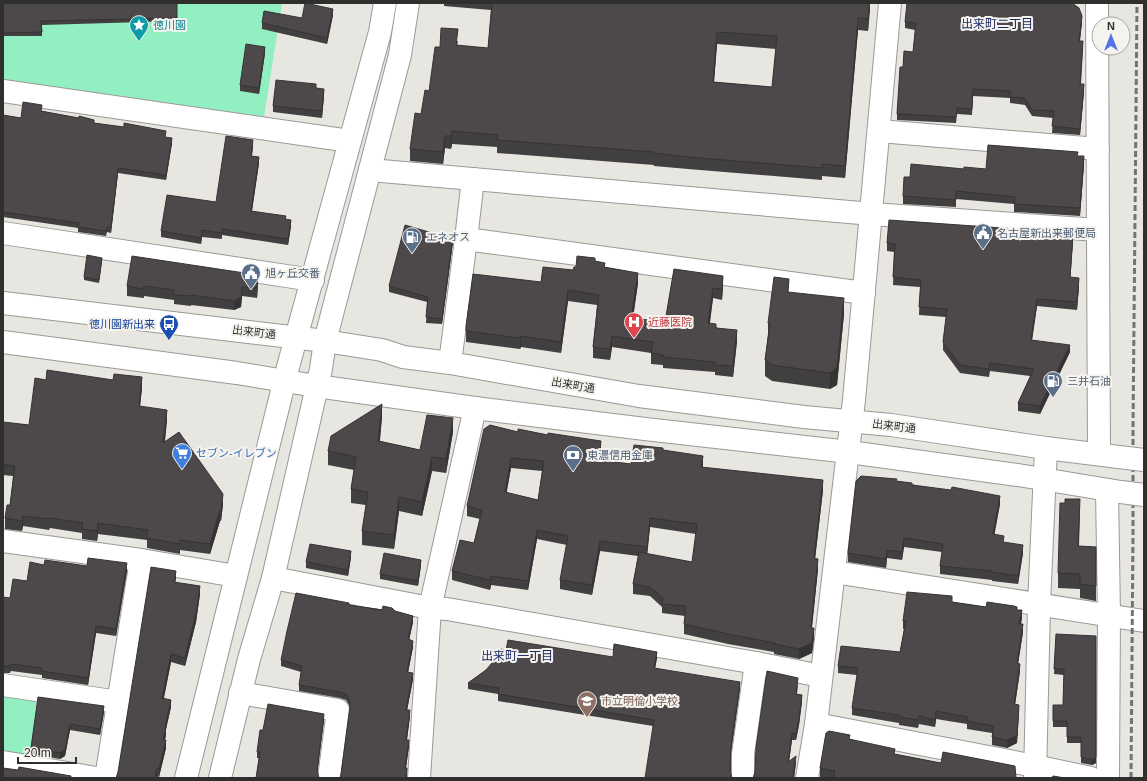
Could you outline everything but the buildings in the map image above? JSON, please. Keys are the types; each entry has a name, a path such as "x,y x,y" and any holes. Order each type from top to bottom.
{"street":[{"path":"186,778 296,338 380,32 385,3"},
{"path":"220,778 248,659 273,578 321,369 325,341 400,55 408,3"},
{"path":"807,778 816,724 849,452 872,214 890,3"},
{"path":"1097,3 1098,230 1109,455"},
{"path":"3,91 350,141"},
{"path":"879,131 1098,149"},
{"path":"370,170 872,214 1098,230"},
{"path":"450,363 473,179"},
{"path":"3,233 313,280"},
{"path":"466,239 864,293"},
{"name":"出来町通","path":"3,303 325,341 382,350 402,357 450,363 639,396 852,422 891,425 1046,448 1144,460"},
{"path":"3,342 238,373 316,386 475,408 645,430 849,452 1044,479 1144,495"},
{"path":"419,778 430,608 475,408"},
{"path":"1035,772 1039,605 1046,448"},
{"path":"1108,778 1109,616 1114,491"},
{"path":"3,541 141,560 236,576"},
{"path":"106,778 141,560"},
{"path":"834,572 1144,621"},
{"path":"273,578 430,608 455,610 756,663 821,676"},
{"path":"743,778 743,754 756,663"},
{"path":"3,685 119,702"},
{"path":"240,693 338,710 329,778"},
{"path":"816,724 1035,772 1091,778"},
{"path":"3,762 96,778"}],"green space":[{"name":"徳川園","path":"3,3 282,3 264,117 3,80"},
{"path":"3,690 37,696 30,762 3,757"}],"railway":[{"path":"1131,778 1137,3"}],"place":[{"name":"徳川園","path":"139,42"},
{"name":"名古屋新出来郵便局","path":"983,250"},
{"name":"エネオス","path":"412,254"},
{"name":"旭ヶ丘交番","path":"251,290"},
{"name":"近藤医院","path":"634,339"},
{"name":"徳川園新出来","path":"169,341"},
{"name":"三井石油","path":"1053,398"},
{"name":"セブン-イレブン","path":"182,470"},
{"name":"東濃信用金庫","path":"573,472"},
{"name":"市立明倫小学校","path":"587,718"}],"district":[{"name":"出来町二丁目","path":"997,24"},
{"name":"出来町一丁目","path":"517,656"}]}
